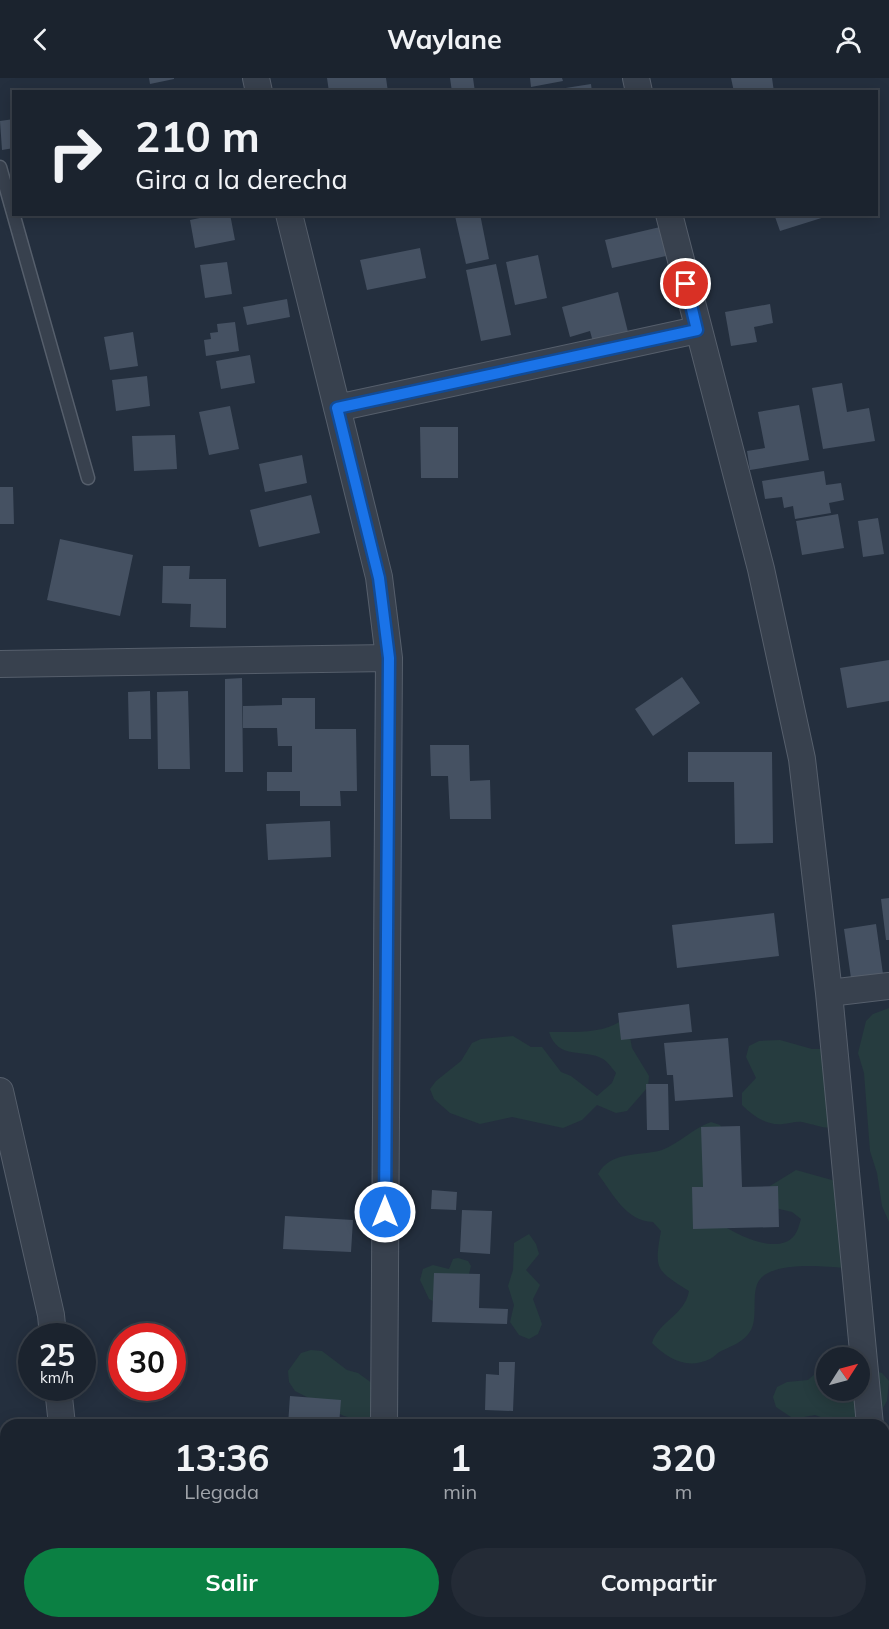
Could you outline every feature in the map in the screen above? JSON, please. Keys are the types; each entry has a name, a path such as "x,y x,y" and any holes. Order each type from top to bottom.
{"street":[{"path":"290,216 379,578 389,658 384,1419"},
{"path":"669,216 697,330 761,569 802,759 829,993 869,1419"},
{"path":"337,408 697,330"},
{"path":"0,664 389,658"},
{"path":"829,993 889,986"},
{"path":"0,1091 52,1323"},
{"path":"59,1401 61,1419"}],"lane":[{"path":"0,167 12,209"},
{"path":"14,216 88,478"}],"green space":[{"path":"889,1008 889,1222 882,1206 877,1173 870,1151 864,1073 858,1053 866,1021 873,1014"},
{"path":"621,1021 630,1037 632,1048 649,1076 648,1087 627,1111 616,1113 597,1105 582,1120 563,1128 512,1117 480,1124 450,1113 434,1099 430,1089 436,1081 461,1061 472,1043 481,1039 513,1036 531,1047 542,1047 561,1072 571,1076 597,1096 612,1083 616,1073 603,1059 559,1047 549,1032 596,1030"},
{"path":"780,1040 812,1049 822,1049 840,1094 853,1112 851,1121 832,1128 800,1122 777,1124 766,1122 742,1105 742,1093 756,1078 746,1057 749,1046 759,1041"},
{"path":"711,1122 720,1125 726,1134 715,1220 732,1231 754,1240 776,1244 786,1242 794,1236 801,1219 792,1212 771,1207 766,1197 770,1186 796,1170 839,1182 844,1268 801,1266 770,1272 758,1282 753,1324 745,1338 710,1359 686,1363 671,1358 652,1343 660,1329 683,1306 689,1291 660,1268 658,1254 661,1231 653,1222 635,1217 628,1212 598,1174 611,1161 662,1150"},
{"path":"529,1234 539,1254 526,1270 540,1285 533,1299 542,1324 538,1334 529,1339 519,1335 510,1322 514,1305 508,1286 513,1270 514,1243"},
{"path":"453,1259 468,1261 471,1266 468,1278 433,1301 429,1299 420,1280 423,1269 433,1265 449,1269"},
{"path":"311,1350 322,1351 347,1370 358,1373 376,1386 373,1415 369,1419 344,1416 295,1391 289,1382 288,1371 301,1353"},
{"path":"872,1370 882,1373 889,1381 887,1401 877,1419 826,1419 815,1415 794,1419 776,1407 773,1397 777,1387 787,1382 808,1380 816,1373 816,1401 870,1401"}],"building":[{"path":"149,78 174,78 174,79 150,84"},
{"path":"327,78 386,78 388,90 329,90"},
{"path":"450,78 473,78 475,90 452,90"},
{"path":"530,78 562,78 563,81 531,87"},
{"path":"731,78 772,78 774,90 734,90"},
{"path":"591,84 592,90 553,90"},
{"path":"12,119 12,148 2,150 0,121"},
{"path":"209,216 230,216 235,240 195,248 190,220"},
{"path":"455,216 480,216 489,259 466,264"},
{"path":"775,216 828,216 780,231"},
{"path":"660,227 666,256 612,268 605,240"},
{"path":"420,248 426,278 367,290 360,260"},
{"path":"538,255 547,298 515,305 506,262"},
{"path":"227,262 232,294 205,298 200,265"},
{"path":"496,264 511,335 481,341 466,270"},
{"path":"618,292 628,332 593,342 590,331 570,337 562,307"},
{"path":"287,299 290,317 247,325 243,307"},
{"path":"770,304 773,323 754,327 757,342 731,346 725,312"},
{"path":"235,322 239,351 206,356 204,340 211,339 210,333 218,332 217,324"},
{"path":"133,332 138,366 110,370 104,337"},
{"path":"250,355 255,383 221,389 216,361"},
{"path":"147,376 150,406 116,411 112,380"},
{"path":"842,383 847,412 869,408 875,441 823,449 812,388"},
{"path":"799,405 809,460 750,470 747,451 765,448 758,412"},
{"path":"230,406 239,449 209,455 199,412"},
{"path":"420,427 458,427 458,478 421,478"},
{"path":"175,435 177,469 134,471 132,436"},
{"path":"302,455 307,483 265,492 259,464"},
{"path":"824,471 826,485 841,483 844,500 829,503 831,513 795,519 793,506 784,508 782,497 765,499 762,481"},
{"path":"0,487 13,487 14,524 0,524"},
{"path":"311,495 320,533 259,547 250,510"},
{"path":"838,514 844,548 802,555 796,521"},
{"path":"878,518 884,554 863,557 858,521"},
{"path":"60,539 133,555 120,616 47,600"},
{"path":"163,566 190,566 189,579 226,579 226,628 190,627 191,604 162,603"},
{"path":"889,660 889,701 847,708 840,668"},
{"path":"682,677 700,703 653,736 635,709"},
{"path":"242,678 243,772 225,772 225,679"},
{"path":"150,691 151,739 129,739 128,692"},
{"path":"188,691 190,769 158,769 157,692"},
{"path":"282,698 315,698 315,729 356,729 357,791 340,791 341,806 300,806 300,791 267,791 267,772 292,772 292,746 278,746 277,728 243,728 243,706 282,705"},
{"path":"430,745 469,745 470,781 490,780 491,819 450,819 448,776 431,776"},
{"path":"688,752 772,752 773,843 735,844 734,782 688,782"},
{"path":"330,821 331,857 268,860 266,824"},
{"path":"889,898 889,940 886,940 881,899"},
{"path":"774,913 779,956 677,968 672,925"},
{"path":"876,924 883,974 851,978 844,929"},
{"path":"689,1004 692,1032 621,1040 618,1013"},
{"path":"728,1038 733,1097 675,1101 673,1075 667,1075 664,1043"},
{"path":"646,1084 668,1084 669,1130 647,1130"},
{"path":"740,1126 742,1187 778,1186 779,1227 693,1229 692,1187 703,1187 701,1127"},
{"path":"432,1190 457,1192 456,1210 431,1209"},
{"path":"462,1210 492,1211 490,1254 460,1252"},
{"path":"285,1216 353,1220 351,1252 283,1249"},
{"path":"434,1273 480,1274 479,1308 508,1309 507,1324 432,1322"},
{"path":"499,1362 515,1362 513,1411 485,1410 486,1374 499,1375"},
{"path":"290,1396 341,1400 339,1419 288,1419"}],"route":[{"path":"385,1212 389,658 379,578 337,408 697,330 686,284"}]}
